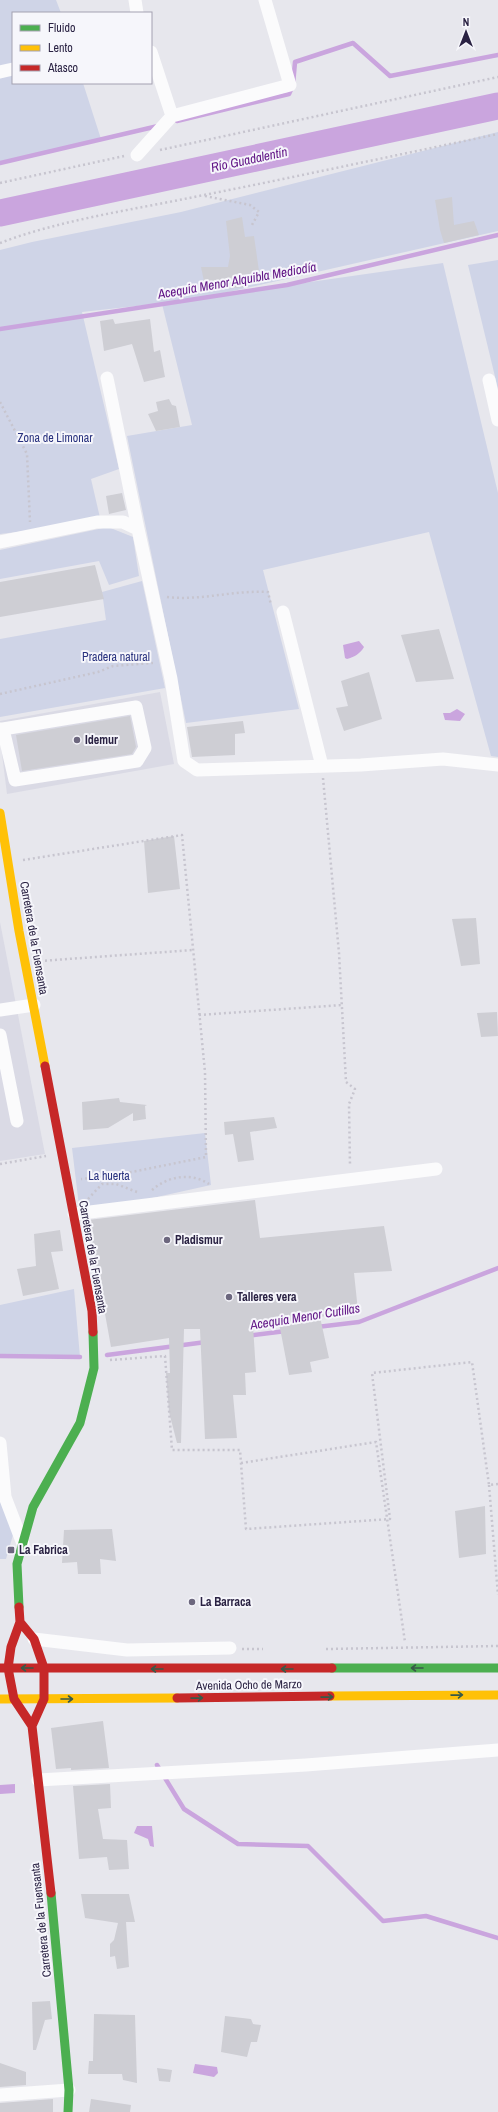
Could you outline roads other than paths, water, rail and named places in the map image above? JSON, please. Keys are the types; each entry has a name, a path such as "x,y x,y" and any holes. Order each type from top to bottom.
{"main road":[{"name":"Carretera de la Fuensanta","path":"0,813 25,961 63,1153 92,1311 94,1361 94,1368 80,1423 33,1507 17,1564 20,1622"},
{"path":"20,1622 34,1640 44,1668 44,1699 32,1726 14,1699 4,1668 5,1649 20,1622"},
{"name":"Avenida Ocho de Marzo","path":"4,1668 498,1668"},
{"name":"Avenida Ocho de Marzo","path":"0,1699 498,1695"},
{"name":"Carretera de la Fuensanta","path":"32,1726 52,1901 69,2090 68,2112"}],"street":[{"path":"135,0 137,12"},
{"path":"137,155 172,116 290,85 265,0"},
{"path":"152,55 172,116"},
{"path":"0,72 12,69"},
{"path":"107,378 152,596 168,665 184,761 197,770 322,766 443,759 498,765"},
{"path":"488,380 498,420"},
{"path":"0,542 97,522 124,522 138,529"},
{"path":"283,612 322,766"},
{"path":"136,707 145,748 137,761 16,780 2,729 136,707"},
{"path":"0,1010 34,1005"},
{"path":"0,1034 17,1121"},
{"path":"74,1214 436,1169"},
{"path":"0,1443 5,1497 23,1544"},
{"path":"34,1640 127,1650 230,1648"},
{"path":"38,1780 306,1765 498,1750"},
{"path":"0,2095 69,2090"}],"waterway":[{"path":"177,121 289,94 293,85 295,62 353,43 390,76 498,55"},
{"name":"Río Guadalentín","path":"0,213 498,106"},
{"path":"0,163 158,126"},
{"name":"Acequia Menor Alquibla Mediodía","path":"0,329 287,285 498,235"},
{"name":"Acequia Menor Cutillas","path":"317,1327 359,1322 498,1268"},
{"name":"Acequia Menor Cutillas","path":"247,1336 286,1331"},
{"name":"Acequia Menor Cutillas","path":"107,1355 206,1342"},
{"name":"Acequia Menor Cutillas","path":"0,1356 80,1357"},
{"path":"157,1765 184,1809 238,1844 308,1846 383,1921 426,1916 498,1938"}],"place":[{"name":"Idemur","path":"77,740"},
{"name":"Pladismur","path":"167,1240"},
{"name":"Talleres vera","path":"229,1297"},
{"name":"La Fabrica","path":"11,1550"},
{"name":"La Barraca","path":"192,1602"}],"park label":[{"name":"Zona de Limonar","path":"55,438"},
{"name":"Pradera natural","path":"116,657"},
{"name":"La huerta","path":"109,1176"}]}
